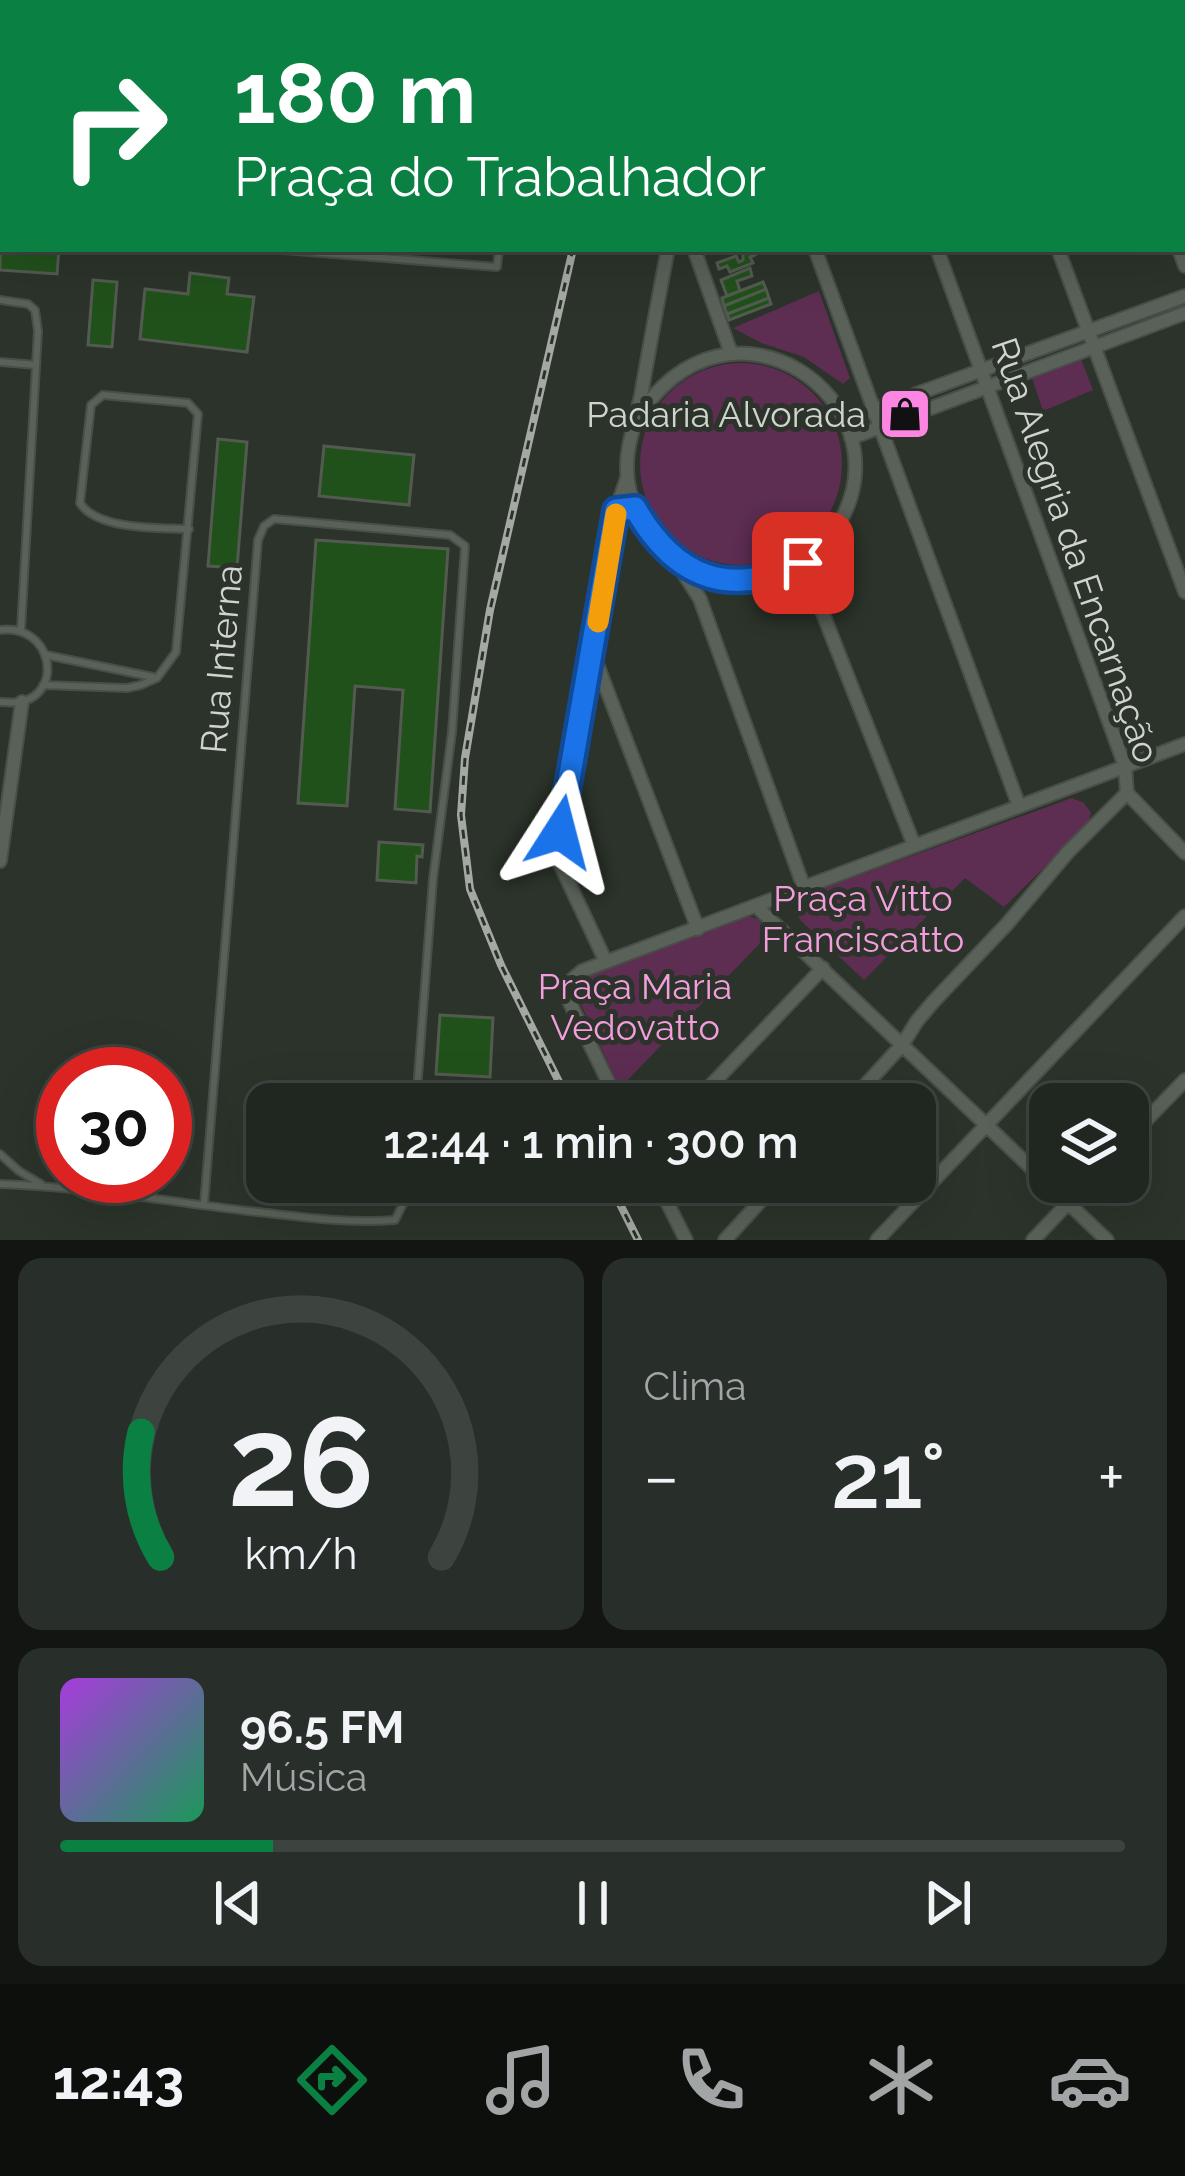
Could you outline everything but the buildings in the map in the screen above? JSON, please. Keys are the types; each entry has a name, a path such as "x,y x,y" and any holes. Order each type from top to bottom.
{"street":[{"path":"667,252 628,448 627,478 635,508 651,537 675,560 700,599 804,888"},
{"path":"695,252 731,353"},
{"path":"816,252 1019,806"},
{"name":"Rua Alegria da Encarnação","path":"938,252 1125,766 1127,793 1185,853"},
{"path":"1059,252 1185,592"},
{"path":"851,438 988,386 1185,296"},
{"path":"844,420 982,370 1185,313"},
{"path":"637,419 653,394 675,374 702,360 731,353 767,356 801,370 833,401 851,438 855,473 848,508 830,539 803,563 753,580 727,580 675,560"},
{"path":"606,962 560,864 560,832 616,510 627,478"},
{"path":"616,510 635,508"},
{"path":"803,563 914,845"},
{"path":"700,599 714,584 727,580"},
{"path":"593,654 698,929"},
{"path":"0,861 22,702"},
{"path":"609,1083 569,1001 567,984 582,971 1185,744"},
{"path":"868,1083 902,1046 916,1021 1127,793"},
{"path":"757,908 1029,1166"},
{"path":"877,1240 1185,916"},
{"path":"713,1083 823,968"},
{"path":"1149,1117 1185,1079"},
{"path":"668,1203 686,1240"},
{"path":"725,1240 759,1203"},
{"path":"1034,1240 1067,1203 1107,1240"}],"lane":[{"path":"309,252 497,267 499,252"},
{"path":"0,300 28,304 35,310 38,331 21,629"},
{"path":"0,362 36,365"},
{"path":"43,685 127,688 157,678 176,652 188,529 198,414 188,403 103,395 96,399 91,405 80,503 86,513 113,523 188,529"},
{"name":"Rua Interna","path":"204,1205 258,540 264,526 274,519 450,535 464,546 452,732 433,879 418,1083"},
{"path":"0,630 21,629 37,639 48,670 34,695 22,702 0,702"},
{"path":"46,656 157,678"},
{"path":"0,1154 36,1181"},
{"path":"0,1184 36,1186"},
{"path":"187,1203 371,1222 395,1220 404,1203"}],"green space":[{"path":"819,291 850,378 843,384 804,357 733,328"},
{"path":"1081,359 1093,390 1043,411 1032,378"},
{"path":"741,363 780,371 813,392 834,425 842,464 834,503 813,536 780,557 741,565 702,557 669,536 648,503 640,464 648,425 669,392 702,371"},
{"name":"Praça Vitto Franciscatto","path":"1072,798 1091,813 1088,824 1004,907 965,878 864,980 800,920 796,909 804,895"},
{"name":"Praça Maria Vedovatto","path":"748,916 758,919 770,933 625,1083 618,1083 577,996 577,986 586,977"}],"railway":[{"path":"560,1083 501,965 470,889 461,815 465,758 490,610 572,252"},
{"path":"620,1203 638,1240"}],"slow traffic":[{"path":"598,622 616,514"}],"place":[{"name":"Padaria Alvorada","path":"905,414"}],"route":[{"path":"560,832 616,510 635,508 651,537 675,560 700,573 753,580 803,563"}]}
